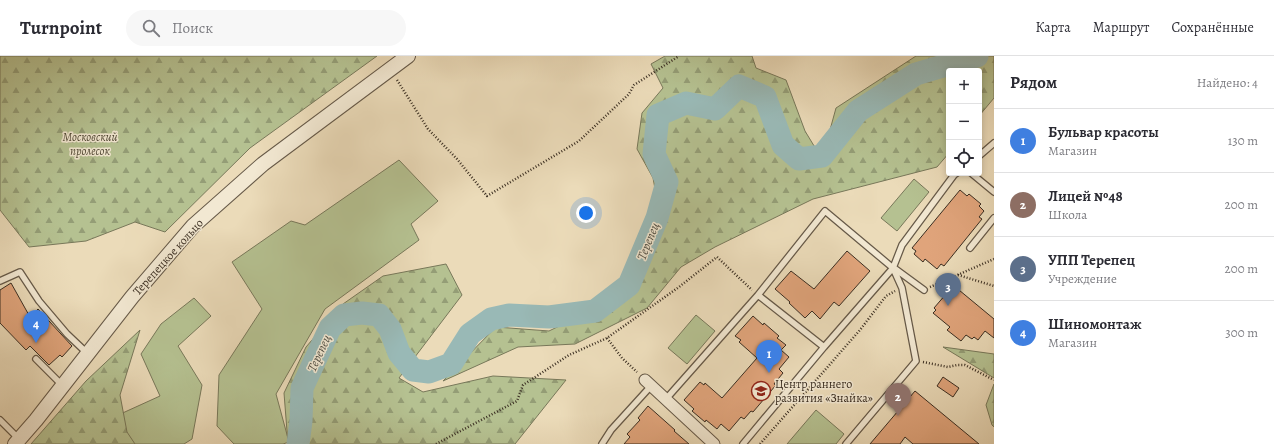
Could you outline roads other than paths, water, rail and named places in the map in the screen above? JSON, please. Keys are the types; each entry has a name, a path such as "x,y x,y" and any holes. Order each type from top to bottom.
{"street":[{"name":"Терепецкое кольцо","path":"17,442 132,297 193,226 263,164 408,56"},
{"path":"648,383 714,444"}],"lane":[{"path":"982,153 994,143"},
{"path":"743,444 824,347 893,268 902,244 953,176"},
{"path":"975,176 994,192"},
{"path":"666,399 758,295 825,211 893,268 924,290"},
{"path":"970,248 994,218"},
{"path":"846,444 916,361 902,288 893,268"},
{"path":"0,281 20,272 40,301 67,334 88,354"},
{"path":"758,295 824,347"},
{"path":"36,359 62,385"},
{"path":"602,444 611,430 648,383"},
{"path":"0,420 17,442"}],"waterway":[{"name":"Терепец","path":"298,444 301,421 302,388 330,328 344,315 362,313 379,315 390,329 399,353 413,370 429,372 451,364 470,334 491,319 509,315 549,317 595,311 629,285 657,218 667,182 654,154 658,115 686,103 715,109 739,86 765,97 783,145 799,159 822,156 858,111 916,74 977,56"}],"place":[{"name":"УПП Терепец","path":"948,306"},
{"name":"Шиномонтаж","path":"36,343"},
{"name":"Бульвар красоты","path":"769,373"},
{"name":"Центр раннего развития «Знайка»","path":"761,391"},
{"name":"Лицей №48","path":"898,416"}],"park label":[{"name":"Московский пролесок","path":"90,144"}]}
